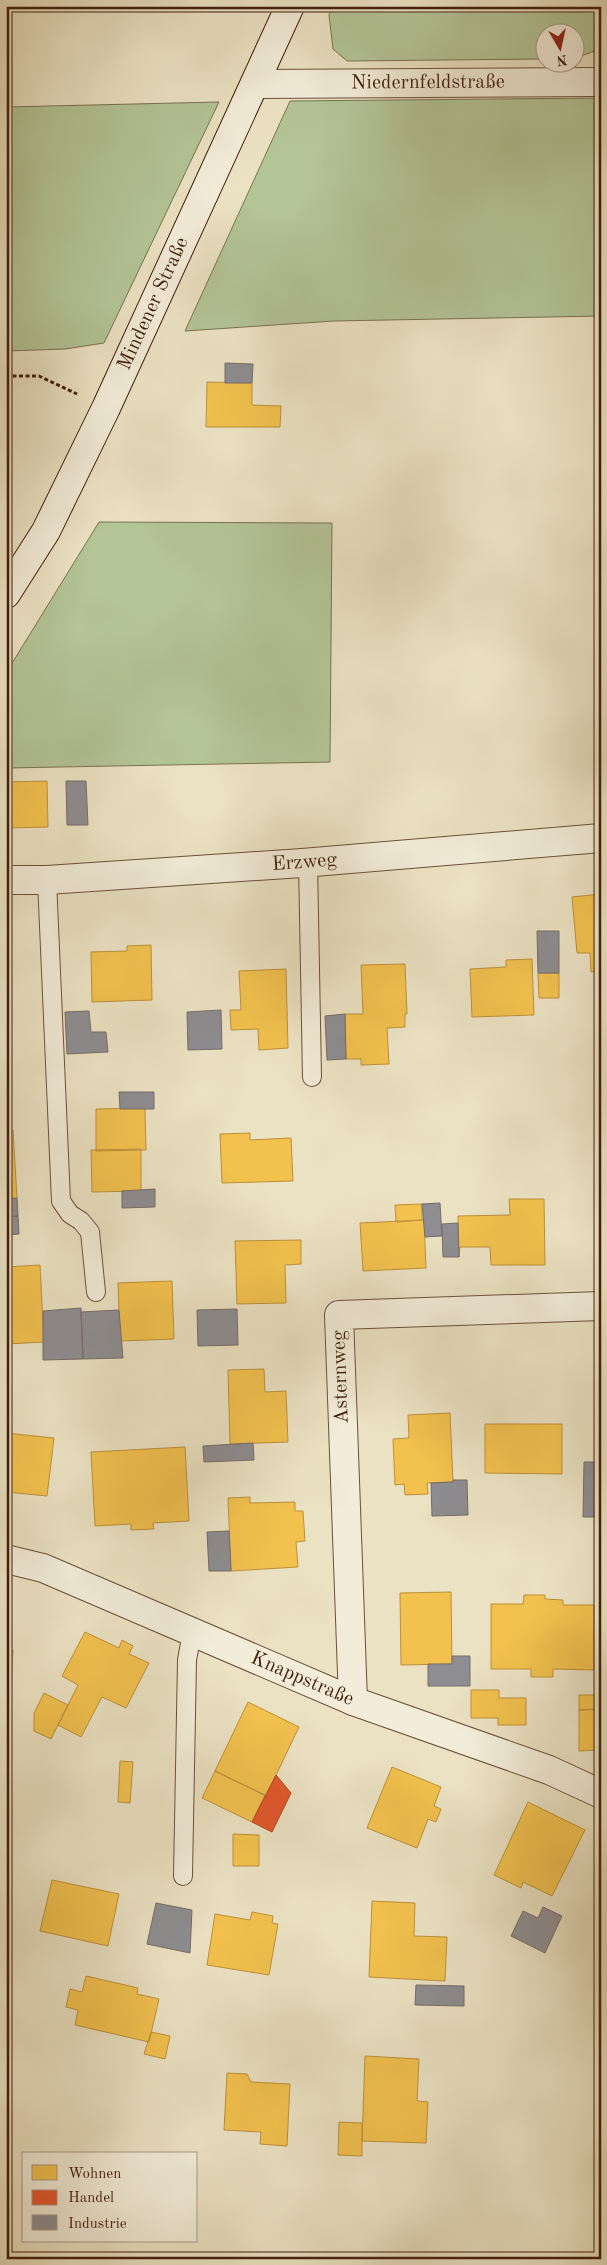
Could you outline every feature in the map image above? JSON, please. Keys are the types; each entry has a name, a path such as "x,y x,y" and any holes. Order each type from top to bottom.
{"street":[{"name":"Mindener Straße","path":"6,594 46,531 106,408 256,84 290,6"},
{"name":"Niedernfeldstraße","path":"256,84 601,82"},
{"name":"Erzweg","path":"6,880 47,880 308,862 601,838"},
{"name":"Asternweg","path":"353,1701 339,1315 601,1306"},
{"name":"Knappstraße","path":"6,1558 43,1568 353,1701 549,1770 601,1794"}],"lane":[{"path":"308,862 312,1077"},
{"path":"47,880 61,1201 70,1214 81,1221 90,1232 96,1292"},
{"path":"184,1876 187,1660 192,1632"}],"path":[{"path":"6,376 39,376 106,408"}],"green space":[{"path":"333,6 601,6 601,49 584,55 584,22 534,22 534,59 347,61 333,49 329,15"},
{"path":"601,98 601,316 334,321 185,331 290,101"},
{"path":"219,102 104,343 65,349 6,351 6,107"},
{"path":"99,522 332,523 330,762 6,768 6,673"}],"building: Wohnen":[{"path":"207,382 252,383 252,405 281,406 280,427 206,427"},
{"path":"47,781 48,827 6,828 6,782"},
{"path":"601,894 601,971 591,972 590,953 577,953 572,897"},
{"path":"151,945 152,1000 92,1002 91,952 127,951 127,946"},
{"path":"532,959 534,1015 472,1017 470,969 506,967 506,960"},
{"path":"405,964 407,1014 405,1014 405,1027 387,1028 389,1064 361,1065 361,1059 346,1059 345,1014 363,1014 361,965"},
{"path":"286,969 288,1048 259,1050 258,1029 231,1030 230,1010 241,1010 239,971"},
{"path":"538,973 559,973 559,998 539,998"},
{"path":"6,987 9,1042 6,1042"},
{"path":"145,1108 146,1150 96,1151 96,1109"},
{"path":"6,1130 13,1130 17,1198 6,1199"},
{"path":"250,1133 250,1140 291,1138 293,1181 222,1183 220,1134"},
{"path":"141,1149 141,1191 92,1192 91,1150"},
{"path":"509,1199 544,1199 545,1265 491,1265 490,1247 460,1247 459,1257 458,1216 510,1215"},
{"path":"422,1204 422,1220 396,1222 395,1205"},
{"path":"424,1220 426,1268 363,1271 360,1223"},
{"path":"301,1240 301,1264 285,1265 286,1303 237,1304 235,1241"},
{"path":"40,1265 44,1342 6,1344 6,1267"},
{"path":"172,1281 174,1339 120,1341 118,1283"},
{"path":"264,1369 265,1392 286,1391 288,1442 230,1444 228,1370"},
{"path":"450,1413 453,1482 427,1483 428,1494 405,1495 404,1484 395,1485 393,1439 409,1438 408,1415"},
{"path":"485,1424 562,1424 562,1474 485,1473"},
{"path":"6,1433 54,1438 47,1496 6,1492"},
{"path":"185,1447 189,1521 153,1523 154,1529 131,1530 131,1524 95,1526 91,1452"},
{"path":"250,1497 250,1503 295,1502 295,1511 303,1511 305,1541 296,1542 298,1567 231,1571 228,1498"},
{"path":"451,1592 452,1664 401,1665 400,1593"},
{"path":"524,1595 545,1595 545,1599 563,1600 563,1605 594,1605 594,1670 553,1669 553,1677 531,1677 531,1669 491,1669 491,1604 523,1604"},
{"path":"6,1624 8,1624 7,1649 13,1650 10,1715 6,1715"},
{"path":"85,1632 119,1648 122,1640 133,1646 129,1654 149,1663 126,1708 102,1697 81,1737 58,1725 78,1685 62,1676"},
{"path":"471,1690 499,1690 499,1698 526,1698 526,1725 498,1725 498,1718 471,1718"},
{"path":"44,1693 68,1705 51,1739 34,1731 34,1713"},
{"path":"579,1695 601,1695 601,1709 579,1710"},
{"path":"248,1702 299,1727 266,1796 215,1771"},
{"path":"601,1709 601,1750 579,1751 579,1710"},
{"path":"120,1761 133,1762 130,1803 118,1802"},
{"path":"392,1767 441,1787 434,1806 441,1809 436,1822 428,1819 417,1848 367,1828"},
{"path":"215,1771 265,1795 252,1822 202,1798"},
{"path":"528,1802 585,1830 552,1896 523,1882 521,1888 494,1875"},
{"path":"233,1834 259,1835 259,1866 233,1866"},
{"path":"52,1880 119,1894 108,1946 40,1931"},
{"path":"372,1901 415,1903 414,1936 447,1937 445,1981 369,1977"},
{"path":"252,1912 273,1916 272,1923 278,1924 269,1975 207,1965 215,1914 250,1920"},
{"path":"86,1976 138,1988 137,1994 159,1999 149,2042 75,2025 78,2010 66,2007 70,1989 82,1992"},
{"path":"151,2032 170,2036 165,2059 144,2054"},
{"path":"365,2056 419,2059 417,2101 428,2102 426,2143 362,2141"},
{"path":"227,2073 247,2074 251,2082 290,2084 287,2146 260,2144 261,2132 224,2130"},
{"path":"339,2122 362,2123 362,2156 338,2155"}],"building: Handel":[{"path":"276,1775 291,1793 272,1832 252,1822"}],"building: Industrie":[{"path":"225,363 253,364 252,383 225,383"},
{"path":"66,781 86,781 88,825 67,825"},
{"path":"537,931 559,931 559,973 538,973"},
{"path":"221,1010 222,1049 188,1050 187,1012"},
{"path":"89,1011 91,1032 106,1032 108,1052 67,1054 65,1012"},
{"path":"345,1014 346,1059 327,1060 325,1016"},
{"path":"119,1092 154,1092 154,1109 120,1109"},
{"path":"155,1189 155,1207 122,1208 122,1191"},
{"path":"17,1198 18,1216 6,1217 6,1199"},
{"path":"440,1203 442,1236 425,1237 422,1204"},
{"path":"18,1216 19,1234 6,1235 6,1217"},
{"path":"458,1223 459,1257 443,1257 442,1224"},
{"path":"81,1308 83,1359 43,1360 43,1311"},
{"path":"237,1309 238,1345 198,1346 197,1310"},
{"path":"119,1310 123,1358 83,1359 81,1312"},
{"path":"253,1443 254,1460 204,1462 203,1446"},
{"path":"584,1462 601,1462 601,1517 583,1517"},
{"path":"453,1480 467,1480 468,1515 432,1516 431,1483 453,1482"},
{"path":"229,1531 231,1571 209,1571 207,1532"},
{"path":"452,1656 470,1656 470,1686 428,1686 428,1664 452,1664"},
{"path":"156,1903 192,1910 190,1953 147,1944"},
{"path":"543,1907 562,1916 545,1953 511,1936 523,1911 538,1918"},
{"path":"416,1985 464,1986 464,2006 415,2005"}]}
